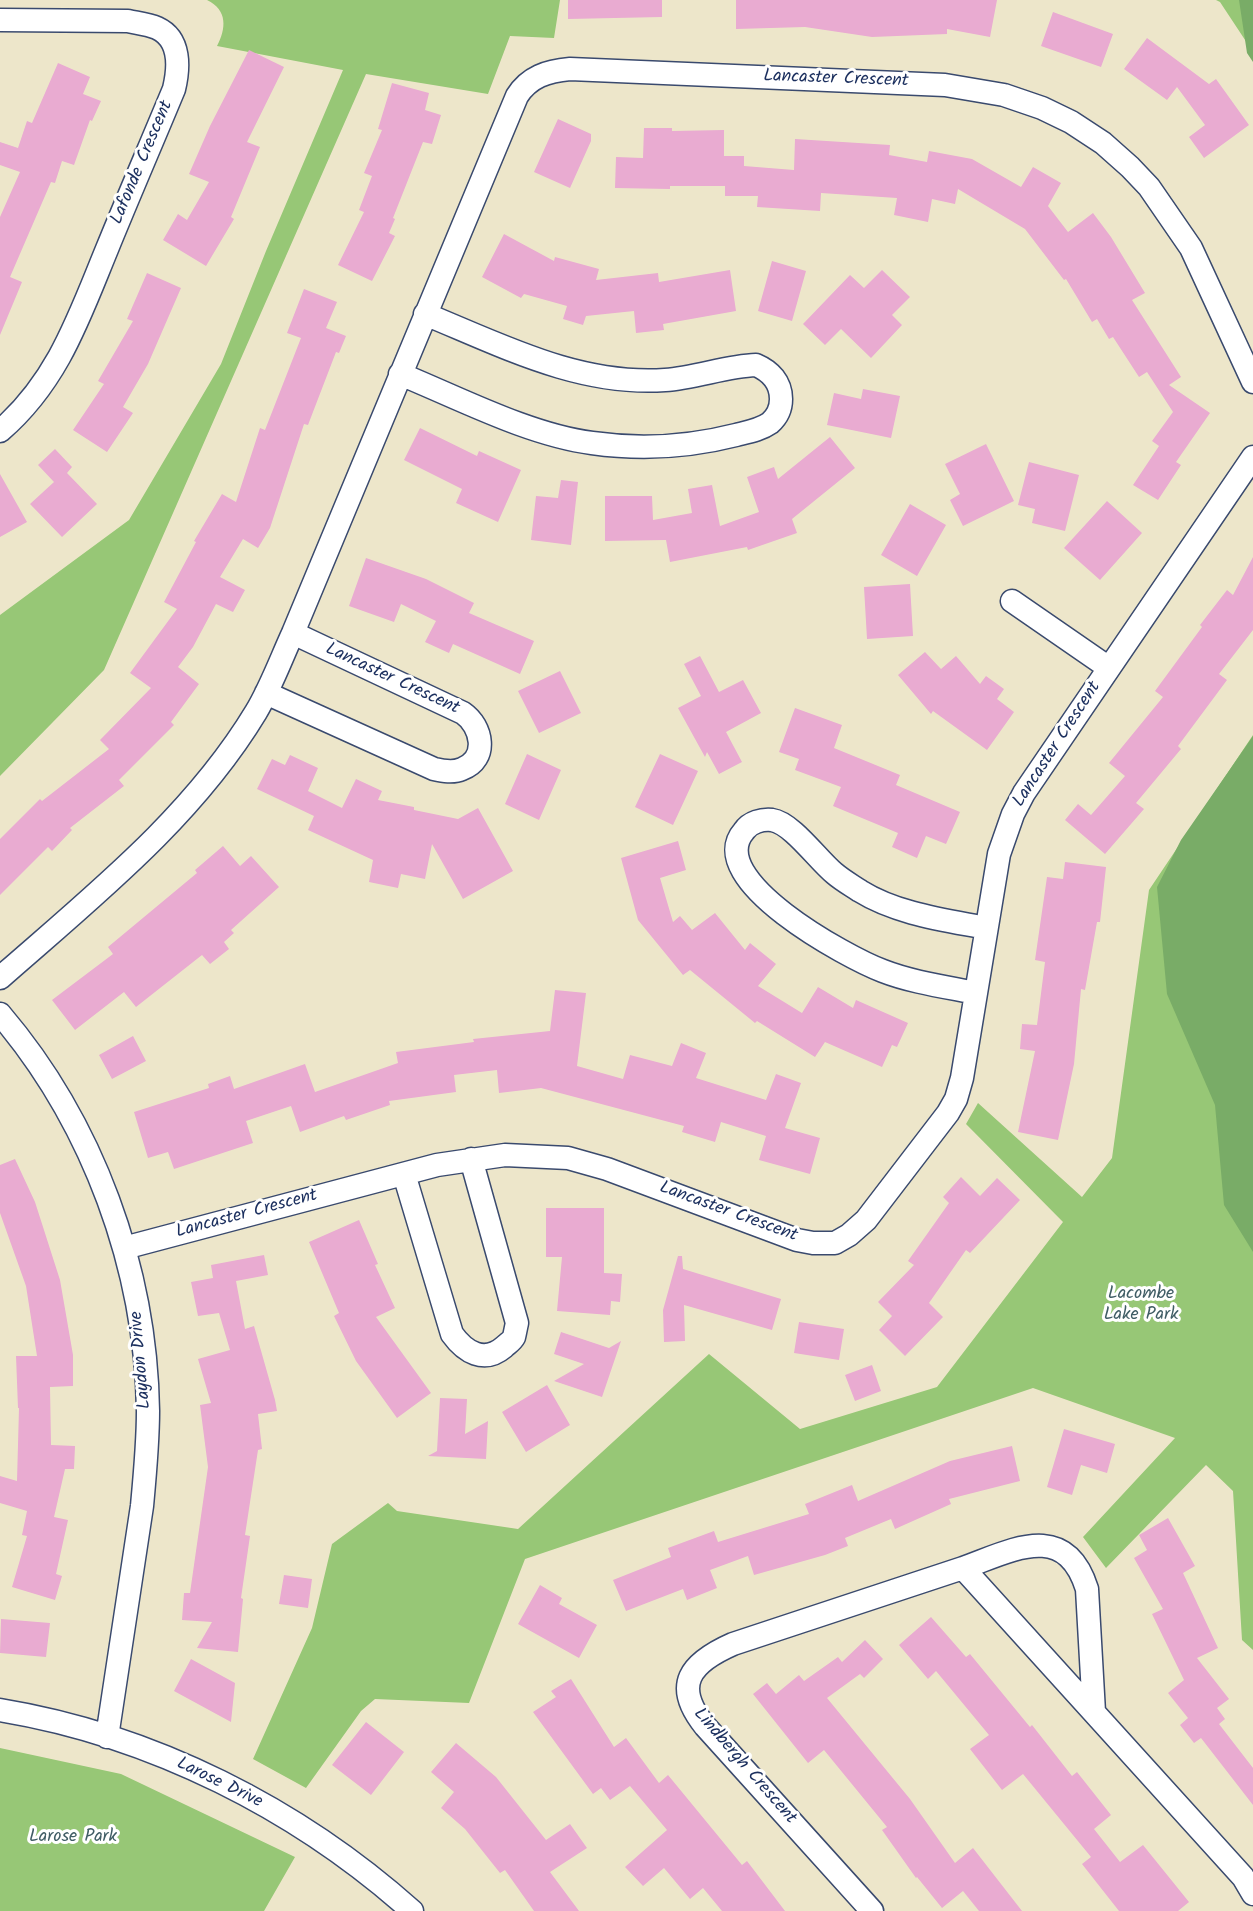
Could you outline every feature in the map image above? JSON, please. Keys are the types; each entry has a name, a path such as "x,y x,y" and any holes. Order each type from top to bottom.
{"street":[{"name":"Lafonde Crescent","path":"0,20 128,21 158,28 172,42 178,66 174,89 69,342 42,387 0,431"},
{"name":"Lancaster Crescent","path":"0,978 133,860 177,816 223,760 266,693 517,96 527,83 536,77 556,70 570,69 945,85 1004,94 1042,108 1071,122 1103,143 1149,187 1191,248 1253,382"},
{"path":"400,374 498,415 544,431 591,443 622,446 690,445 752,431 771,422 778,414 781,405 781,394 777,383 771,374 756,365 666,380 629,381 599,378 542,362 425,314"},
{"name":"Lancaster Crescent","path":"124,1248 437,1165 505,1155 568,1158 607,1169 797,1240 835,1243 849,1235 866,1220 948,1113 956,1099 962,1078 999,854 1013,814 1047,758 1253,457"},
{"name":"Lancaster Crescent","path":"1012,601 1109,668"},
{"name":"Lancaster Crescent","path":"266,693 434,769 454,771 463,769 478,754 480,746 477,728 472,719 463,713 293,633"},
{"path":"976,993 886,973 831,947 784,914 755,887 741,870 736,857 737,843 744,830 758,820 774,820 788,828 835,874 863,892 915,913 986,928"},
{"name":"Laydon Drive","path":"0,1014 38,1066 74,1124 108,1200 124,1248 142,1337 148,1410 142,1506 107,1737"},
{"path":"404,1174 452,1334 461,1347 486,1356 501,1350 513,1338 517,1323 471,1159"},
{"name":"Lindbergh Crescent","path":"872,1911 701,1722 692,1709 687,1690 689,1679 704,1659 733,1644 1036,1545 1054,1548 1071,1560 1087,1589 1094,1712"},
{"path":"963,1568 1243,1877 1253,1894"},
{"name":"Larose Drive","path":"0,1710 50,1719 107,1737 177,1763 259,1801 356,1864 412,1911"}],"green space":[{"path":"207,0 560,0 554,38 510,36 488,94 366,74 104,670 0,776 0,615 129,520 221,364 343,70 217,46 223,27 222,14 214,4"},
{"path":"1216,0 1253,0 1253,52 1220,2"},
{"path":"1239,0 1253,0 1253,62 1247,53"},
{"name":"Lacombe Lake Park","path":"1253,735 1253,1650 1242,1640 1233,1491 1206,1465 1106,1568 1083,1537 1175,1438 1033,1388 525,1559 469,1703 375,1699 361,1711 306,1788 253,1759 312,1628 332,1544 388,1503 397,1511 518,1529 709,1354 800,1429 937,1387 1063,1222 966,1124 978,1103 1082,1197 1112,1158 1149,890"},
{"path":"1253,736 1253,1252 1224,1205 1215,1105 1167,994 1157,887 1181,840"},
{"name":"Larose Park","path":"0,1748 121,1774 295,1857 264,1911 0,1911"}],"building":[{"path":"568,0 662,0 662,17 568,19"},
{"path":"736,0 997,0 990,37 947,29 947,34 872,37 805,27 736,29"},
{"path":"1053,12 1113,34 1101,67 1041,46"},
{"path":"1147,38 1209,84 1216,79 1249,125 1204,158 1189,137 1205,125 1177,87 1167,100 1124,69"},
{"path":"249,50 284,67 247,142 260,147 231,217 234,219 206,266 163,240 178,214 187,220 209,182 189,174 210,126"},
{"path":"58,63 90,77 83,94 101,101 92,121 90,120 74,165 62,161 55,183 51,182 10,277 22,282 0,335 0,217 20,172 0,165 0,142 18,148 27,121 32,123"},
{"path":"392,83 429,93 425,110 441,115 432,144 423,142 393,218 395,219 389,233 395,236 372,281 338,265 364,212 359,210 372,176 364,173 382,130 378,129"},
{"path":"558,119 591,134 591,141 570,188 534,172"},
{"path":"644,128 672,128 672,131 724,130 724,156 744,156 744,166 794,170 795,139 890,145 889,155 927,162 929,151 972,159 1021,187 1033,167 1061,183 1048,206 1068,232 1093,213 1111,237 1145,293 1132,300 1181,377 1169,385 1210,413 1176,462 1181,465 1158,500 1133,485 1159,446 1152,441 1173,412 1147,372 1139,377 1113,337 1109,339 1097,319 1092,322 1066,279 1064,280 1025,229 958,189 955,204 932,199 928,222 894,215 897,198 821,193 820,211 757,207 758,196 725,196 725,186 670,186 670,189 615,188 616,157 643,158"},
{"path":"504,234 554,261 555,257 599,269 596,280 658,273 659,282 730,270 736,311 663,324 664,330 636,333 634,311 586,316 583,325 563,319 567,306 524,294 521,298 482,277"},
{"path":"772,261 806,271 792,321 758,311"},
{"path":"882,270 910,297 892,315 902,325 871,358 841,329 825,345 803,324 850,275 864,288"},
{"path":"147,273 181,288 148,364 123,407 133,413 107,452 73,430 104,384 98,381 133,321 127,319"},
{"path":"304,289 337,302 326,328 346,336 339,353 336,352 308,425 304,424 270,528 258,548 243,539 220,577 245,590 233,612 216,604 193,647 178,667 199,684 171,722 174,725 119,780 124,786 70,828 72,830 52,851 48,847 0,895 0,839 40,799 42,801 109,749 100,740 151,688 130,673 177,609 164,602 196,542 194,541 222,494 236,502 260,428 265,430 301,338 287,333"},
{"path":"863,389 900,396 891,438 827,425 834,393 861,399"},
{"path":"420,428 477,456 479,451 521,470 498,522 456,503 462,489 404,460"},
{"path":"830,437 855,468 792,519 797,533 748,550 747,547 670,562 666,540 605,541 605,496 652,496 653,520 692,513 688,489 712,485 720,526 759,512 747,477 774,467 778,479"},
{"path":"986,444 1014,501 963,526 950,500 960,494 945,464"},
{"path":"55,449 72,467 67,473 97,504 62,537 30,504 54,482 38,465"},
{"path":"1029,462 1079,475 1065,531 1032,523 1035,509 1018,505"},
{"path":"0,474 27,522 0,537"},
{"path":"561,480 578,482 571,545 531,540 536,496 558,498"},
{"path":"1107,501 1142,533 1100,580 1064,548"},
{"path":"910,504 946,525 917,576 881,555"},
{"path":"1253,557 1253,630 1219,674 1227,680 1178,746 1181,749 1136,803 1144,809 1105,854 1065,820 1078,804 1091,815 1125,776 1109,763 1163,697 1155,691 1227,590 1233,595"},
{"path":"366,558 426,579 474,603 469,613 534,641 520,674 453,644 449,653 425,642 436,621 401,604 394,622 349,606"},
{"path":"910,584 913,636 867,639 864,587"},
{"path":"925,652 941,669 956,656 980,684 986,676 1004,689 997,699 1014,712 987,750 933,711 931,714 898,675"},
{"path":"700,656 719,692 743,680 761,713 726,732 742,762 719,774 707,752 705,757 678,708 701,696 684,664"},
{"path":"560,671 581,713 539,733 518,691"},
{"path":"795,708 842,725 834,748 900,775 896,785 960,812 946,844 926,836 917,858 892,847 898,833 833,806 841,787 795,770 799,759 779,752"},
{"path":"527,754 561,770 539,820 505,804"},
{"path":"660,754 698,771 673,825 635,807"},
{"path":"290,755 318,768 308,791 342,808 356,779 382,791 378,800 414,807 414,810 458,819 478,808 513,871 463,899 432,844 425,879 401,874 398,888 369,882 373,860 308,830 314,816 257,789 272,759 285,765"},
{"path":"678,841 686,870 660,878 673,922 680,916 692,930 715,913 745,950 750,943 776,964 758,986 802,1013 818,987 853,1008 856,1000 908,1023 897,1047 892,1045 882,1067 825,1042 815,1057 757,1021 755,1023 690,970 683,975 638,920 621,858"},
{"path":"223,846 240,866 251,856 279,887 231,930 234,933 224,942 229,949 210,964 202,955 136,1007 124,992 75,1030 52,1000 113,954 108,947 197,873 195,870"},
{"path":"1065,862 1106,867 1100,922 1097,922 1085,990 1081,989 1074,1064 1058,1140 1018,1132 1035,1051 1020,1049 1022,1024 1037,1025 1045,962 1035,960 1047,877 1063,879"},
{"path":"555,990 586,993 577,1066 623,1079 630,1055 672,1066 681,1043 706,1053 696,1078 766,1100 776,1074 801,1083 785,1128 820,1138 810,1174 759,1160 766,1136 721,1122 715,1142 682,1132 684,1126 541,1088 499,1093 497,1070 454,1075 456,1092 389,1101 390,1105 346,1120 344,1116 300,1132 291,1106 246,1121 253,1143 174,1169 168,1152 148,1158 134,1112 209,1088 208,1084 230,1076 234,1089 305,1064 315,1092 398,1063 396,1052 474,1042 473,1039 550,1031"},
{"path":"133,1036 146,1061 112,1079 99,1055"},
{"path":"15,1159 35,1202 60,1280 73,1355 73,1386 50,1387 51,1445 75,1446 74,1469 65,1469 54,1517 68,1520 56,1574 62,1576 55,1600 12,1587 27,1536 22,1535 27,1511 0,1503 0,1476 17,1481 19,1408 16,1356 37,1356 26,1286 0,1213 0,1165"},
{"path":"961,1177 980,1196 997,1178 1020,1200 970,1253 966,1250 929,1303 943,1317 905,1356 879,1330 892,1316 878,1302 914,1265 908,1261 949,1203 943,1197"},
{"path":"546,1208 604,1208 604,1273 622,1274 620,1302 611,1301 610,1315 557,1311 562,1257 546,1257"},
{"path":"359,1220 378,1264 375,1265 395,1308 376,1317 431,1393 397,1418 356,1361 334,1316 339,1313 309,1242"},
{"path":"264,1255 268,1275 236,1281 245,1329 254,1326 277,1411 258,1414 262,1449 258,1450 245,1535 250,1536 241,1598 243,1599 238,1652 197,1648 212,1622 182,1620 184,1593 190,1593 208,1467 200,1405 211,1403 198,1359 230,1350 219,1313 198,1316 191,1282 213,1278 211,1265"},
{"path":"678,1256 682,1256 683,1269 781,1299 772,1330 684,1305 685,1341 664,1342 663,1310"},
{"path":"799,1322 844,1329 839,1360 794,1353"},
{"path":"561,1332 609,1348 621,1341 602,1397 554,1381 584,1364 554,1354"},
{"path":"872,1365 881,1391 855,1401 845,1375"},
{"path":"547,1385 570,1425 526,1452 502,1412"},
{"path":"440,1398 467,1399 465,1434 488,1421 486,1459 428,1456 437,1451"},
{"path":"1064,1429 1115,1444 1107,1473 1081,1465 1072,1495 1047,1487"},
{"path":"1012,1446 1020,1481 949,1499 951,1504 895,1529 891,1519 845,1538 848,1546 825,1555 754,1575 748,1556 710,1570 717,1588 687,1600 683,1589 626,1611 613,1580 671,1557 668,1548 714,1531 718,1542 809,1514 805,1504 852,1485 858,1501 950,1461"},
{"path":"1168,1518 1195,1566 1183,1573 1218,1648 1197,1658 1229,1699 1217,1708 1225,1719 1219,1724 1253,1768 1253,1805 1201,1738 1194,1743 1180,1725 1188,1718 1168,1693 1184,1680 1152,1614 1163,1609 1134,1558 1147,1550 1139,1535"},
{"path":"284,1575 312,1579 308,1608 279,1604"},
{"path":"540,1585 562,1598 559,1604 597,1625 579,1658 518,1624"},
{"path":"931,1617 966,1657 970,1654 1030,1727 1032,1725 1072,1776 1077,1772 1111,1815 1094,1829 1120,1862 1143,1845 1189,1902 1178,1911 1119,1911 1082,1864 1091,1857 1023,1774 1002,1790 970,1749 989,1735 936,1671 928,1679 899,1645"},
{"path":"1,1619 50,1623 46,1657 0,1653"},
{"path":"865,1640 883,1659 864,1678 860,1674 827,1698 910,1799 955,1863 973,1848 1022,1911 979,1911 963,1891 942,1908 916,1878 882,1830 887,1827 824,1750 808,1763 753,1694 767,1683 776,1694 799,1675 804,1681 838,1657 842,1662"},
{"path":"191,1659 235,1683 231,1722 174,1691"},
{"path":"571,1679 614,1747 626,1738 659,1783 668,1775 742,1865 747,1861 785,1911 722,1911 703,1888 690,1899 664,1868 643,1886 625,1867 667,1830 630,1786 610,1800 601,1788 593,1794 533,1712 556,1697 551,1691"},
{"path":"366,1722 404,1752 371,1795 332,1765"},
{"path":"456,1743 496,1777 546,1840 570,1824 587,1848 550,1872 579,1911 534,1911 505,1870 500,1873 465,1829 441,1808 454,1792 431,1772"}]}
